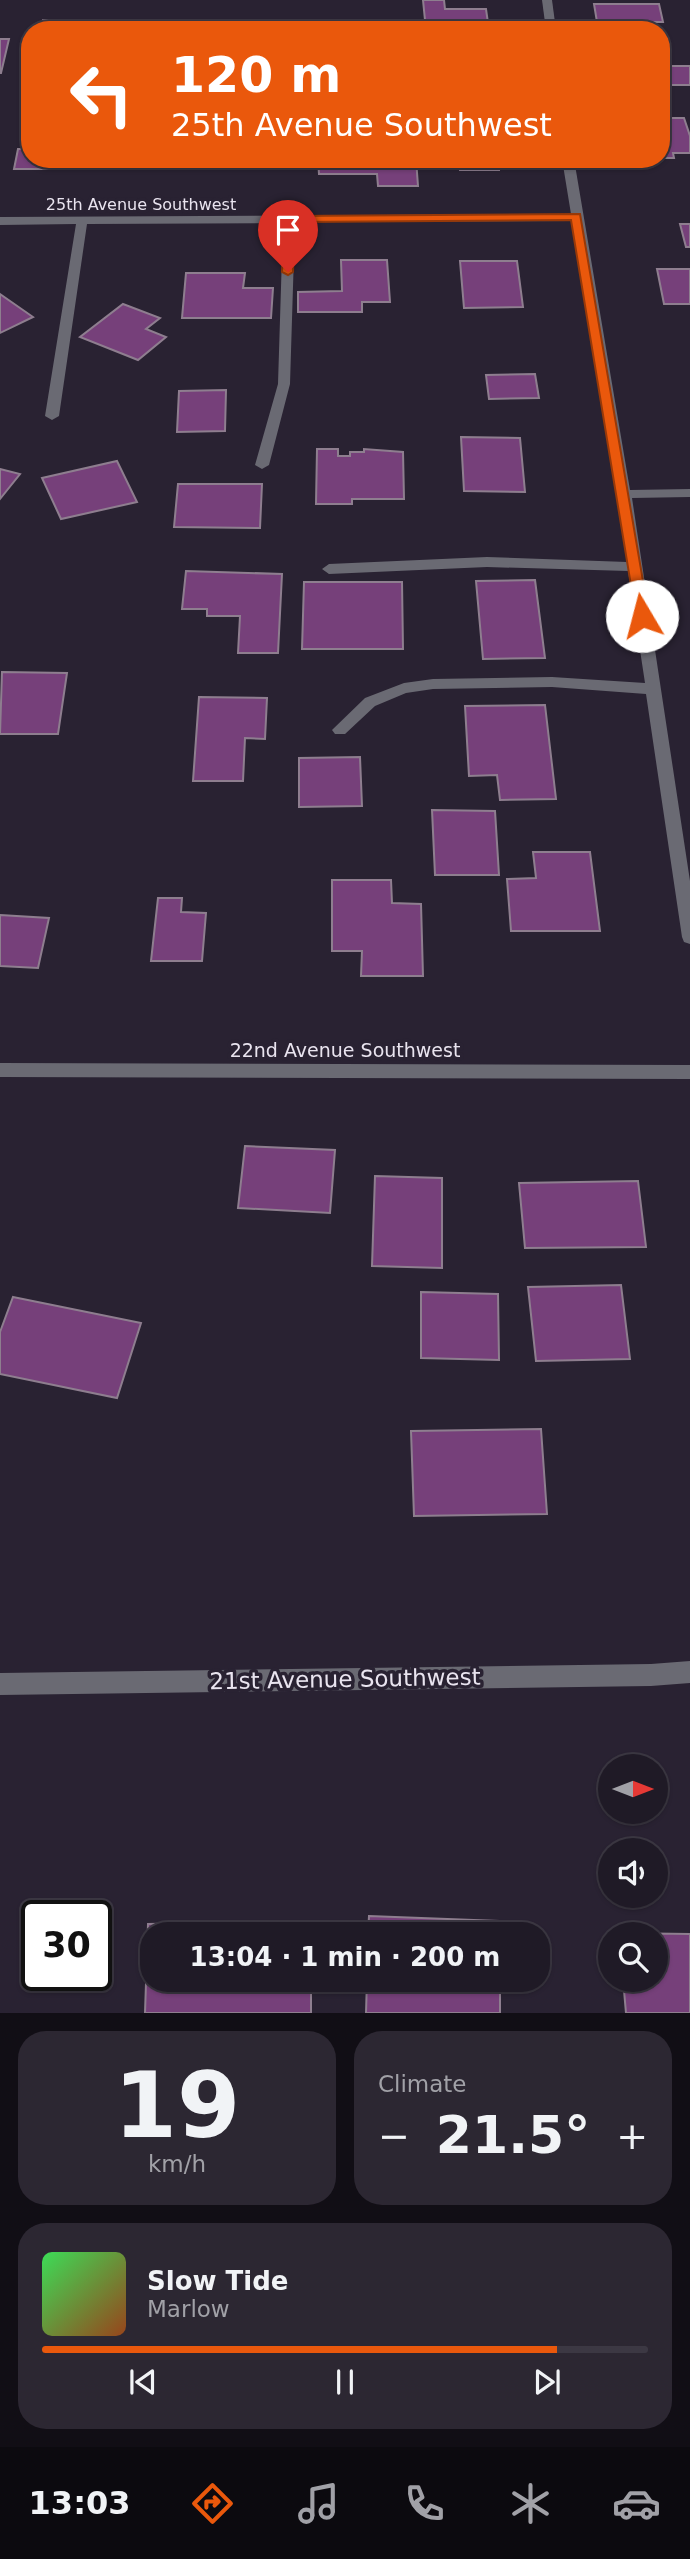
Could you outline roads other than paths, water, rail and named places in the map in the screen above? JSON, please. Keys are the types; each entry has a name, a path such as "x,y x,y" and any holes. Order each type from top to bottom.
{"street":[{"path":"547,0 550,21"},
{"path":"569,168 624,494 690,937"},
{"name":"25th Avenue Southwest","path":"0,221 576,217"},
{"path":"262,465 284,384 289,219"},
{"path":"52,416 82,220"},
{"path":"624,494 690,494"},
{"path":"329,569 488,562 635,567"},
{"path":"340,730 370,702 404,688 433,684 552,682 653,689"},
{"name":"22nd Avenue Southwest","path":"0,1070 690,1072"},
{"name":"21st Avenue Southwest","path":"0,1684 651,1675 690,1672"}]}
